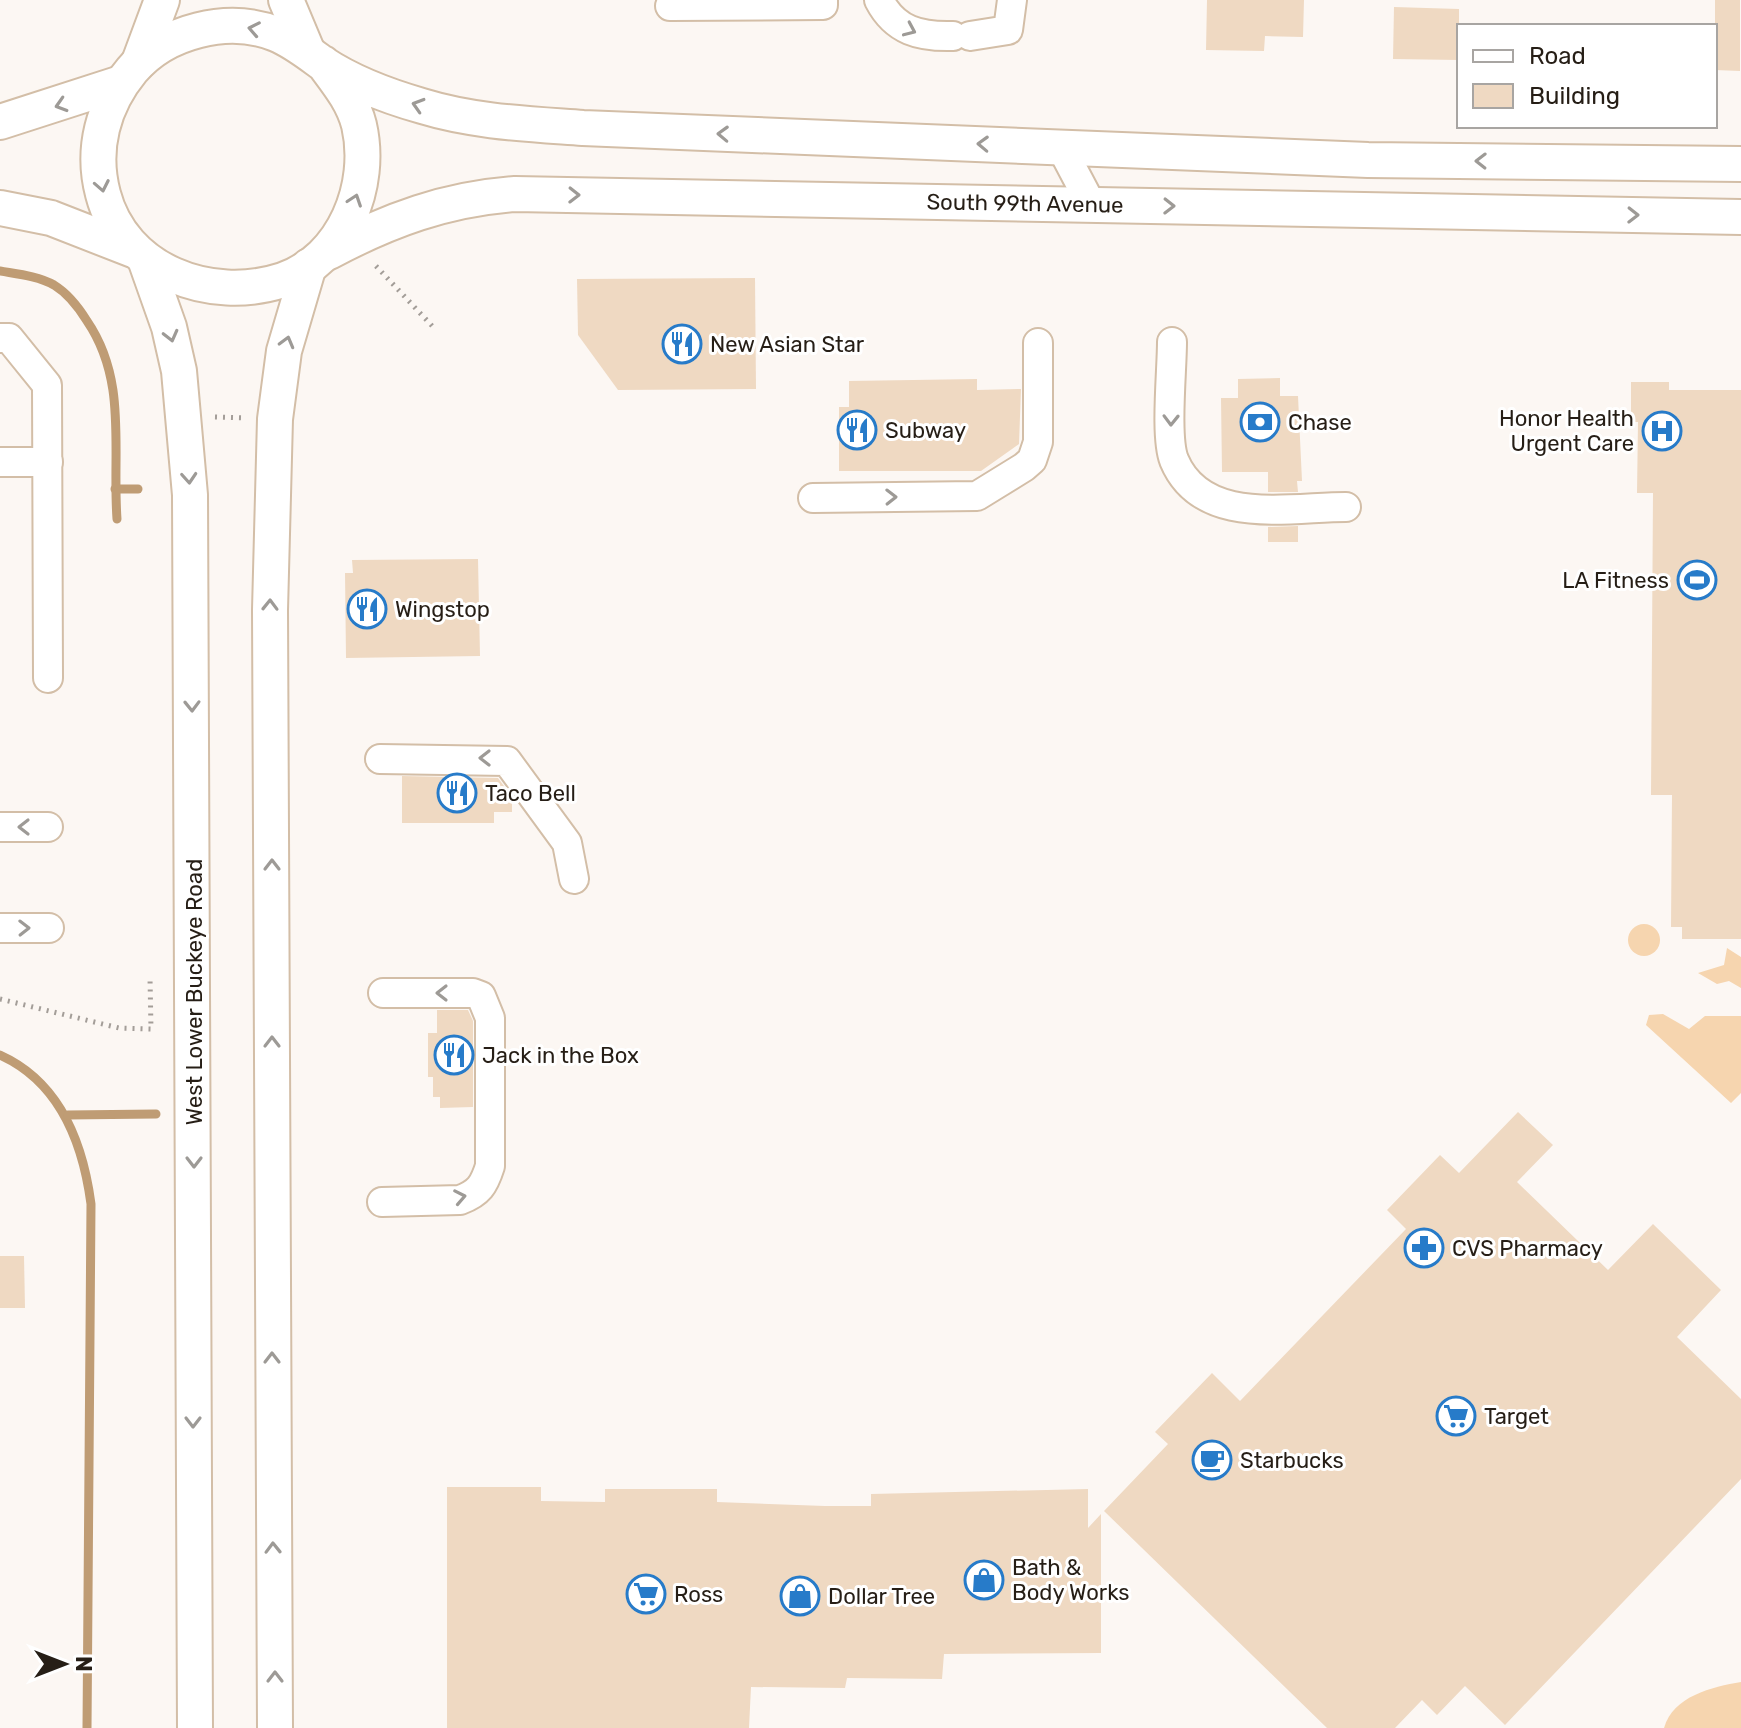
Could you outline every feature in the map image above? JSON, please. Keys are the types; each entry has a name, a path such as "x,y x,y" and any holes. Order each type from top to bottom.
{"main road":[{"path":"139,256 106,206 98,169 100,130 162,0"},
{"path":"0,208 51,218 139,256 172,276 230,287 284,280 315,261 344,228 354,206 363,160 359,124 345,91 315,57 286,0"},
{"path":"0,122 130,72 169,41 203,28 239,26 275,33 383,93 423,107 494,121 583,128 1368,160 1741,164"},
{"path":"1555,214 1559,161"},
{"name":"South 99th Avenue","path":"315,261 397,218 455,201 496,196 1741,217"},
{"name":"West Lower Buckeye Road","path":"139,256 169,327 179,371 190,495 195,1728"},
{"path":"275,1728 270,610 275,419 284,351 315,261"}],"lane":[{"path":"670,6 704,3 823,5 823,0"},
{"path":"879,0 898,25 927,37 1008,30 1012,0"},
{"path":"1061,147 1091,204"},
{"path":"0,338 9,338 47,385 48,678"},
{"path":"1172,342 1171,442 1174,459 1187,481 1209,499 1231,508 1346,507"},
{"path":"813,498 977,496 1024,467 1032,460 1038,442 1038,343"},
{"path":"0,462 48,462"},
{"path":"380,759 507,761 567,843 574,879"},
{"path":"0,827 48,827"},
{"path":"0,928 49,928"},
{"path":"382,1202 460,1200 484,1186 490,1166 490,1018 486,1005 473,993 383,993"}],"path":[{"path":"376,266 435,329"},
{"path":"215,417 246,418"},
{"path":"0,999 119,1028 151,1029 150,978"}],"shaded area":[{"path":"1644,924 1655,929 1660,940 1655,951 1644,956 1633,951 1628,940 1633,929"},
{"path":"1727,948 1741,957 1741,988 1729,981 1717,984 1698,973 1724,965"},
{"path":"1663,1014 1689,1029 1705,1016 1741,1016 1741,1093 1731,1103 1646,1025 1649,1015"},
{"path":"1741,1682 1741,1728 1664,1728 1676,1708 1695,1695"}],"building":[{"path":"1207,0 1304,0 1303,37 1265,36 1264,51 1206,50"},
{"path":"1715,0 1740,0 1740,71 1717,70"},
{"path":"1394,7 1459,9 1457,60 1393,59"},
{"path":"755,278 756,389 618,390 578,335 577,279"},
{"name":"Chase","path":"1280,378 1280,396 1298,396 1302,481 1297,481 1298,492 1268,492 1268,472 1222,472 1221,398 1238,398 1238,379"},
{"path":"977,379 977,390 1021,389 1019,444 981,471 839,471 839,407 849,407 849,381"},
{"path":"1631,382 1669,382 1669,390 1741,390 1741,939 1682,939 1682,927 1671,927 1672,795 1651,795 1653,493 1637,493 1638,422 1631,422"},
{"path":"1298,526 1298,542 1268,542 1268,527"},
{"path":"478,559 480,656 346,658 345,573 353,573 352,560"},
{"name":"Taco Bell","path":"402,776 498,778 512,797 512,812 494,812 494,823 402,823"},
{"name":"Jack in the Box","path":"437,1010 468,1010 473,1021 473,1107 440,1108 440,1097 433,1097 433,1077 428,1077 428,1033 437,1033"},
{"name":"Target","path":"1518,1112 1553,1145 1517,1182 1608,1270 1653,1224 1721,1290 1677,1337 1741,1399 1741,1479 1505,1725 1465,1686 1437,1715 1422,1700 1395,1728 1327,1728 1104,1511 1168,1444 1155,1432 1212,1373 1240,1401 1406,1229 1387,1210 1440,1155 1459,1173"},
{"path":"0,1256 24,1256 25,1308 0,1308"},
{"path":"447,1487 541,1487 541,1501 605,1502 605,1489 717,1489 717,1502 825,1506 871,1506 871,1494 1088,1489 1088,1528 1101,1514 1101,1653 944,1654 942,1679 847,1678 845,1688 751,1687 749,1728 447,1728"}],"waterway":[{"path":"0,271 34,277 59,288 80,311 100,344 108,368 116,417 117,519"},
{"path":"115,489 138,489"},
{"path":"0,1055 38,1081 65,1117 82,1159 91,1204 87,1728"},
{"path":"68,1115 156,1114"}],"place":[{"name":"New Asian Star","path":"682,344"},
{"name":"Chase","path":"1260,422"},
{"name":"Subway","path":"857,430"},
{"name":"Honor Health Urgent Care","path":"1662,431"},
{"name":"LA Fitness","path":"1697,580"},
{"name":"Wingstop","path":"367,609"},
{"name":"Taco Bell","path":"457,793"},
{"name":"Jack in the Box","path":"454,1055"},
{"name":"CVS Pharmacy","path":"1424,1248"},
{"name":"Target","path":"1456,1416"},
{"name":"Starbucks","path":"1212,1460"},
{"name":"Bath & Body Works","path":"984,1580"},
{"name":"Ross","path":"646,1594"},
{"name":"Dollar Tree","path":"800,1596"}]}
